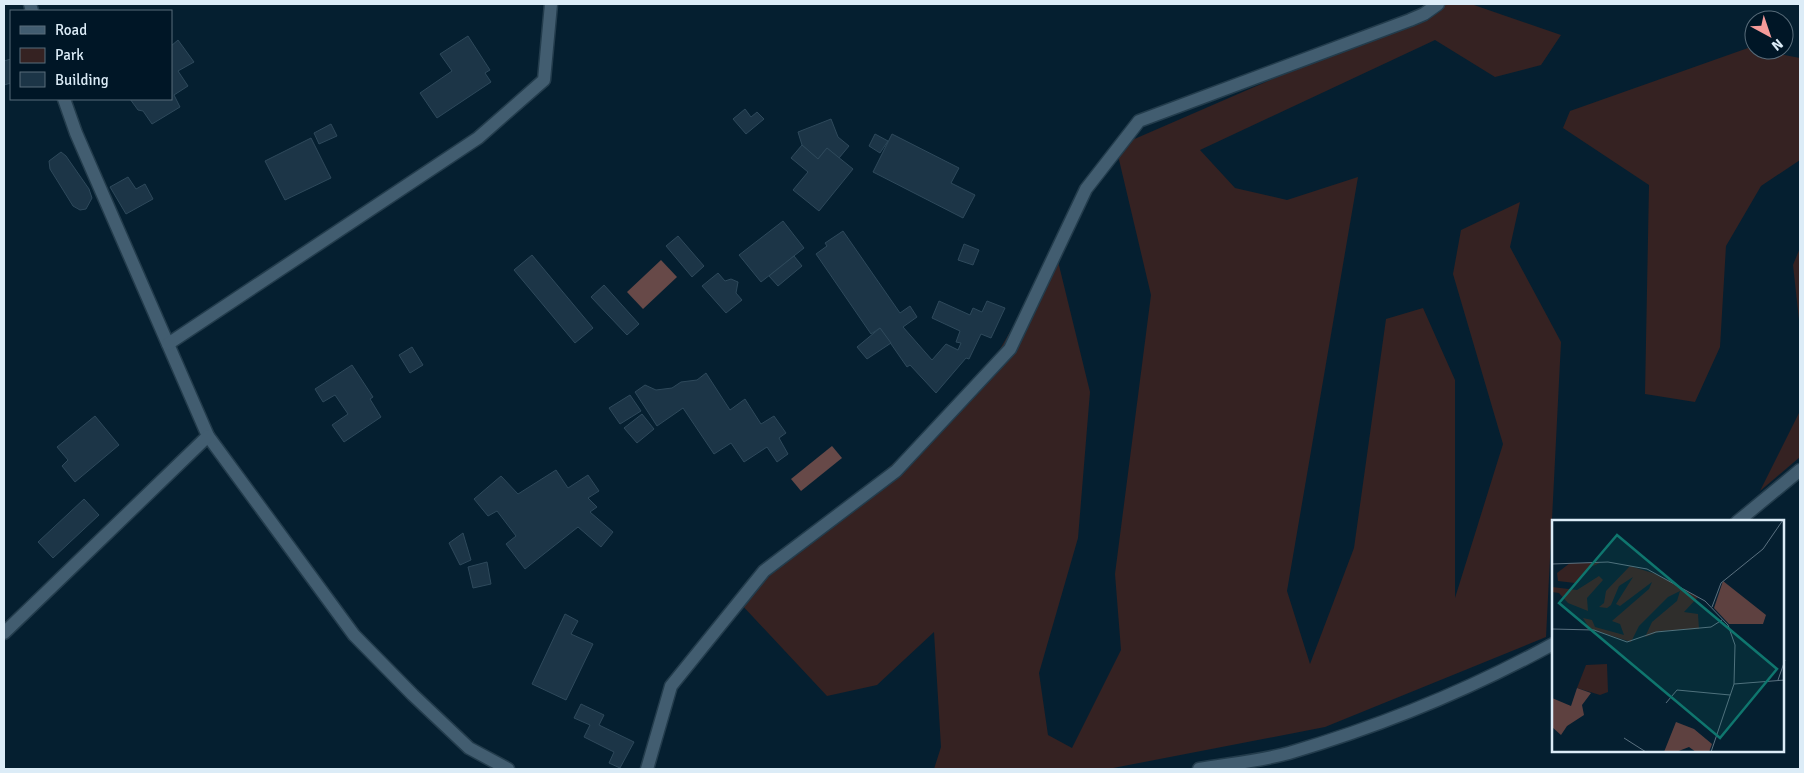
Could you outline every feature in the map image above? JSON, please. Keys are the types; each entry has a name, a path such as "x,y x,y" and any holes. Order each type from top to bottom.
{"street":[{"path":"168,344 478,138 544,80 550,4"},
{"path":"647,769 671,686 764,570 896,471 1010,349 1086,189 1139,121 1410,20 1424,14 1438,4"},
{"path":"64,100 84,151 208,436 354,635 469,748 508,769"},
{"path":"4,633 208,436"},
{"path":"1739,520 1800,470"},
{"path":"1199,769 1287,753 1410,712 1501,672 1552,645"}],"green space":[{"path":"1445,4 1471,4 1561,35 1541,65 1495,77 1435,40 1200,150 1235,188 1287,200 1358,177 1287,591 1310,664 1354,548 1386,319 1423,308 1455,380 1455,598 1503,444 1453,274 1461,230 1520,202 1510,247 1561,342 1546,637 1325,727 1108,769 934,769 941,747 934,632 877,685 827,696 740,603 979,385 1056,253 1090,392 1078,538 1039,673 1048,735 1072,748 1121,650 1115,574 1151,295 1116,147"},
{"path":"1744,49 1744,60 1794,60 1794,57 1800,58 1800,160 1761,186 1726,246 1720,347 1695,402 1645,394 1649,185 1563,128 1570,111"},
{"path":"1800,248 1800,329 1793,265"},
{"path":"1800,411 1800,457 1760,491"}],"shaded area":[{"path":"661,260 677,277 643,309 627,292"},
{"path":"832,446 842,458 801,491 791,479"}],"building":[{"path":"468,36 490,70 485,73 491,82 437,118 420,93 452,71 440,54"},
{"path":"178,40 194,62 178,71 188,86 174,95 180,107 152,124 143,111 138,110 131,100 172,100 172,45"},
{"path":"10,59 10,83 4,85 4,61"},
{"path":"745,109 751,117 757,112 764,119 746,134 733,119"},
{"path":"831,119 838,137 849,146 839,158 827,148 818,159 802,145 798,132"},
{"path":"331,124 337,136 319,144 314,133"},
{"path":"875,134 888,141 880,153 869,146"},
{"path":"892,134 959,168 951,183 975,195 963,218 873,172"},
{"path":"311,138 331,178 285,200 265,161"},
{"path":"802,145 818,159 827,148 853,169 819,211 793,190 808,172 791,158"},
{"path":"61,152 66,156 89,189 92,198 86,209 80,210 73,206 50,169 49,161"},
{"path":"128,177 136,189 145,184 153,199 126,214 110,187"},
{"path":"783,221 804,248 761,282 739,255"},
{"path":"843,231 900,313 910,306 917,317 903,327 932,360 946,344 958,350 961,343 956,342 960,331 932,318 939,301 970,315 973,308 982,312 987,301 1005,308 991,338 981,334 969,359 966,358 936,393 910,365 907,367 880,328 871,334 816,254 827,246 825,243"},
{"path":"678,236 704,266 692,277 666,246"},
{"path":"964,244 979,250 973,265 958,260"},
{"path":"532,255 593,328 575,343 514,270"},
{"path":"794,256 802,266 778,286 769,276"},
{"path":"718,273 725,281 731,279 738,282 736,293 742,300 726,313 702,286"},
{"path":"604,285 639,324 627,335 591,297"},
{"path":"880,328 891,343 867,359 857,347"},
{"path":"412,347 423,365 410,373 399,355"},
{"path":"352,365 373,397 370,399 381,417 344,442 332,425 348,414 335,395 323,402 315,389"},
{"path":"706,373 730,410 745,399 761,424 774,416 786,433 779,438 788,454 777,462 767,447 744,462 731,443 714,454 683,408 657,426 635,392 645,385 656,390 672,388 681,382 697,380"},
{"path":"630,395 641,411 620,424 609,408"},
{"path":"642,414 654,429 637,443 624,428"},
{"path":"95,416 119,445 75,482 62,466 68,460 57,447"},
{"path":"556,470 568,488 588,475 599,491 588,498 597,507 590,512 613,532 601,547 578,527 525,569 506,544 516,536 497,511 488,516 474,499 501,476 518,494"},
{"path":"84,499 99,515 53,558 38,542"},
{"path":"463,533 471,560 460,565 449,543"},
{"path":"487,562 491,584 473,588 468,567"},
{"path":"565,614 578,621 571,634 593,644 566,700 532,684"},
{"path":"581,704 604,715 599,725 634,742 620,768 609,763 614,752 584,737 590,725 574,718"}]}
